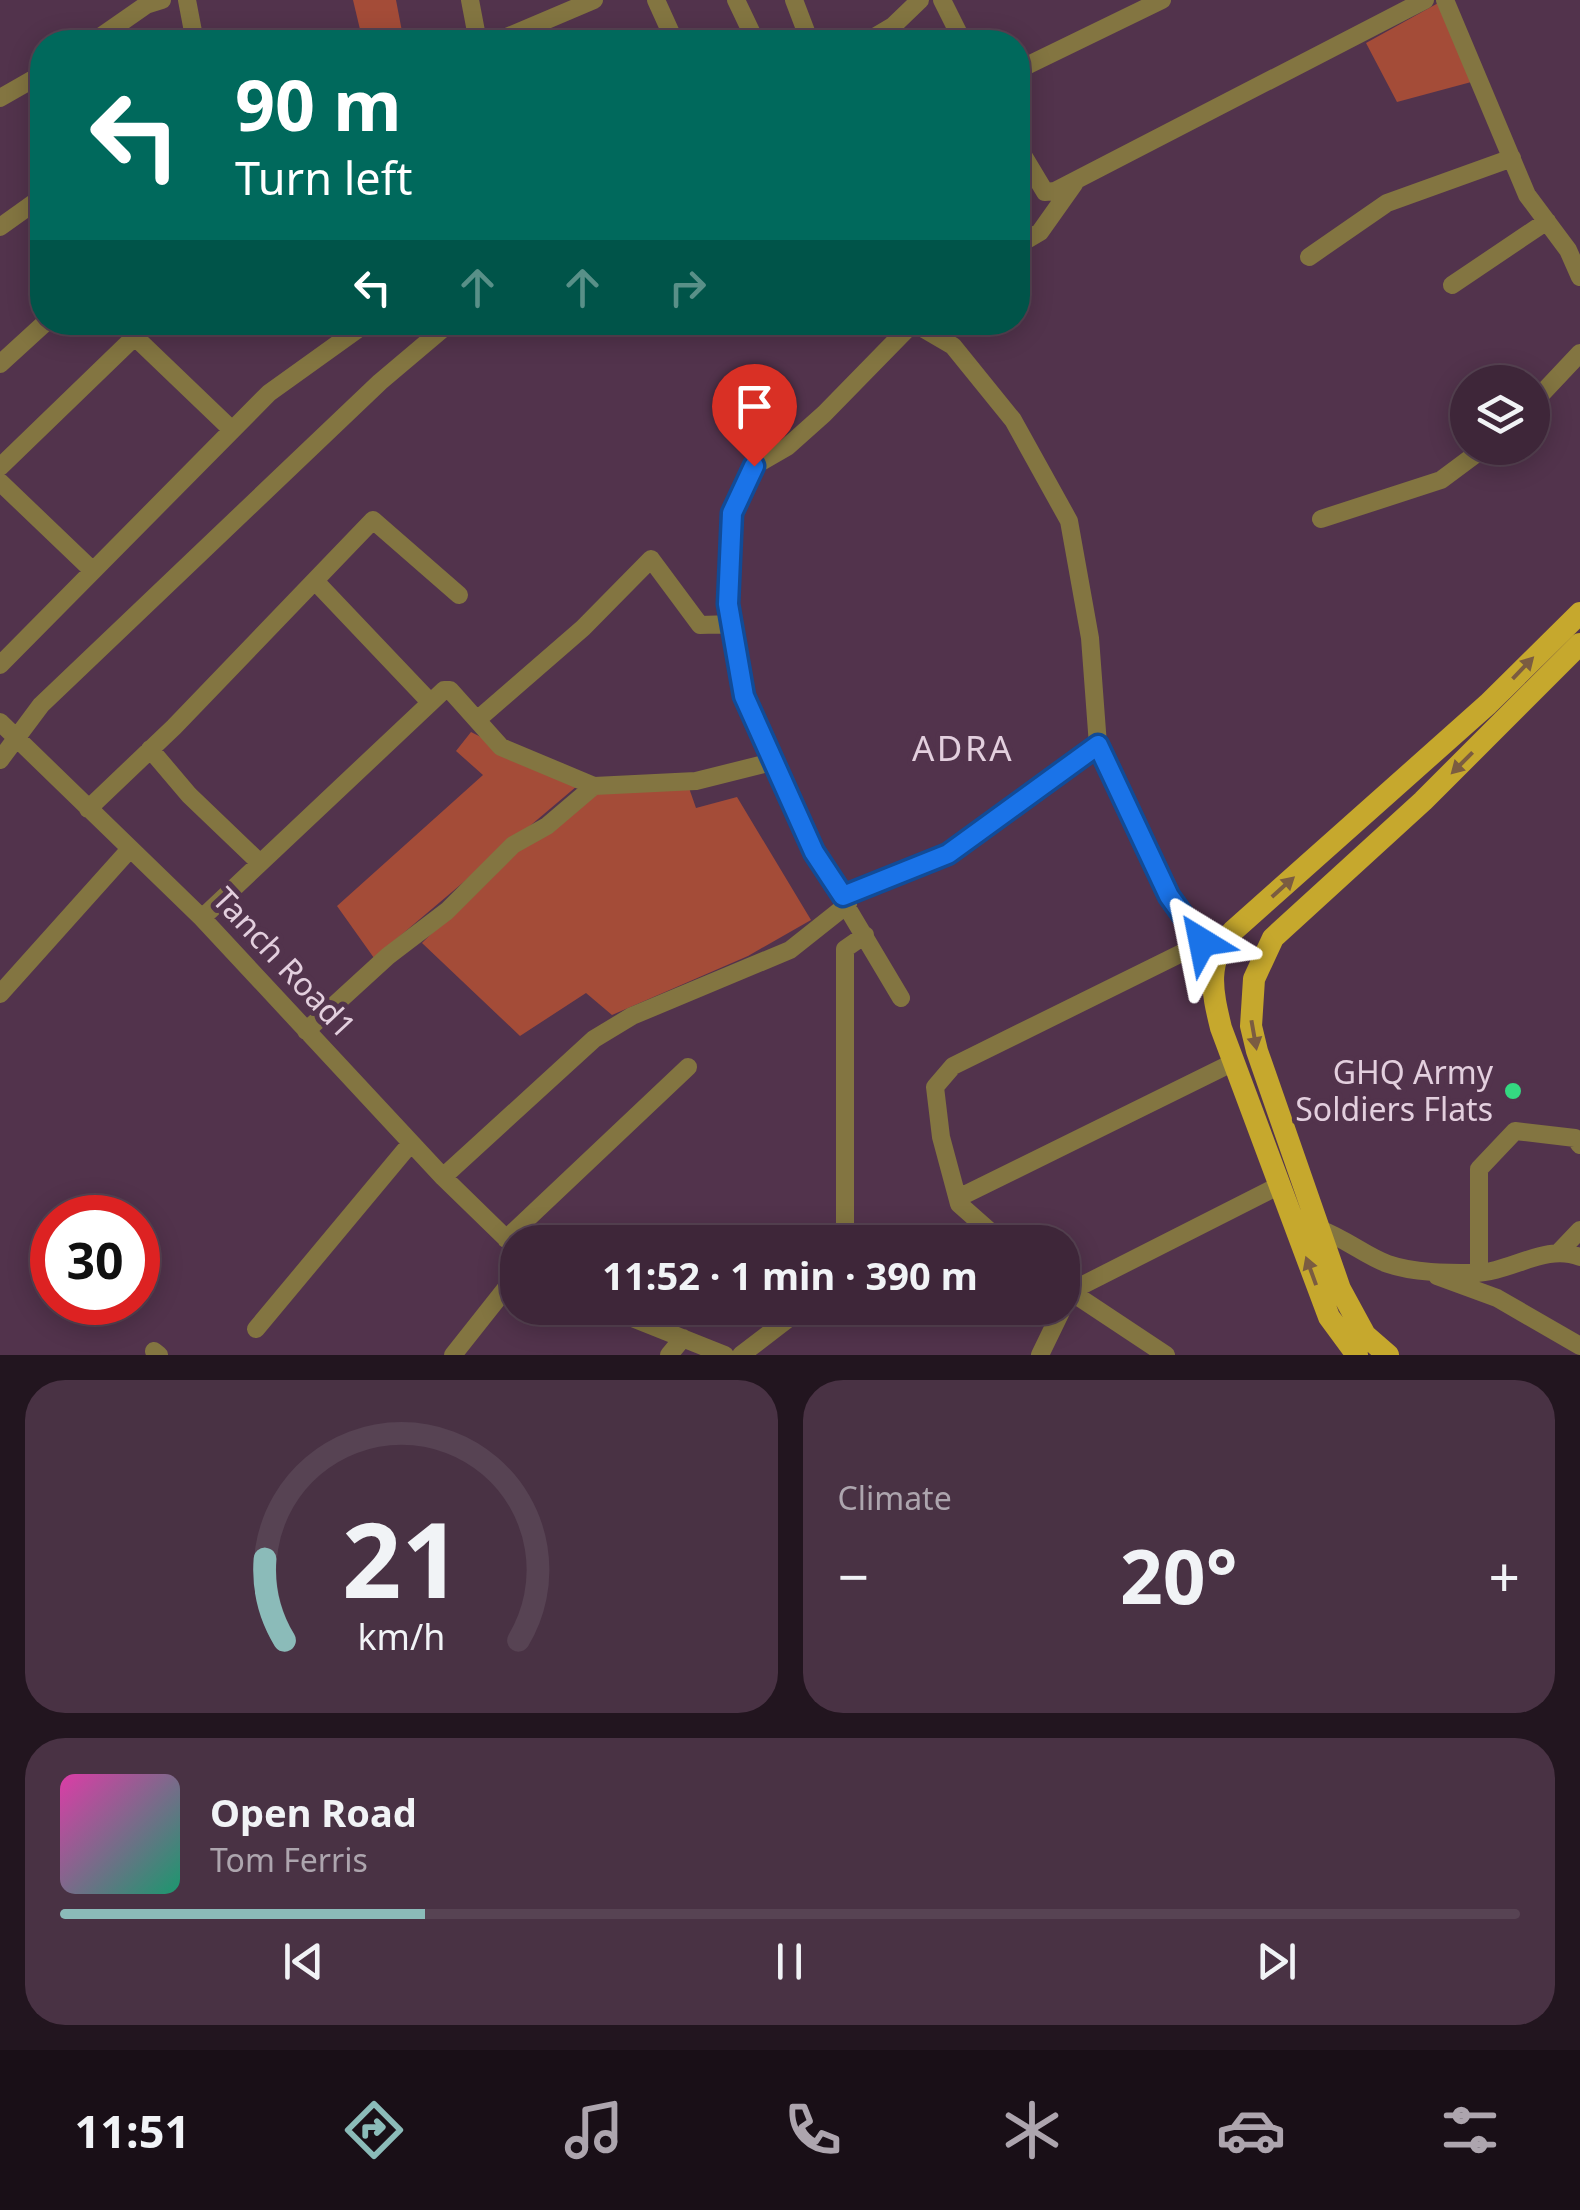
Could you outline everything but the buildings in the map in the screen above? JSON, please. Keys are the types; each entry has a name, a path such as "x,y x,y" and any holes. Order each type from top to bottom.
{"main road":[{"path":"1358,1355 1329,1317 1234,1062 1212,992 1208,950 1488,704 1580,612"},
{"path":"1388,1355 1355,1321 1254,1039 1250,1001 1258,963 1273,938 1423,801 1580,644"}],"street":[{"path":"110,30 162,0"},
{"path":"187,0 193,30"},
{"path":"470,0 476,30"},
{"path":"524,30 594,0"},
{"path":"656,0 666,30"},
{"path":"736,0 750,30"},
{"path":"794,0 805,30"},
{"path":"900,30 920,0"},
{"path":"942,0 956,30"},
{"path":"1030,64 1162,0"},
{"path":"1030,167 1045,192 1077,180 1424,0"},
{"path":"1445,0 1527,194 1580,276"},
{"path":"4,88 30,78"},
{"path":"1310,257 1386,203 1512,158"},
{"path":"1030,238 1040,232 1077,180"},
{"path":"0,227 30,206"},
{"path":"1452,285 1547,221"},
{"path":"0,364 32,335"},
{"path":"0,664 269,394 350,335"},
{"path":"0,760 42,705 392,370 435,335"},
{"path":"900,998 846,900 814,852 744,696 732,624 732,513 754,466 787,446 824,414 901,335"},
{"path":"934,335 953,346 1013,420 1069,521 1090,638 1098,745 1169,896 1208,950 952,1066 934,1087 941,1137 958,1198 985,1225"},
{"path":"0,467 135,337 232,430"},
{"path":"1550,385 1580,353"},
{"path":"1321,518 1440,480 1461,465"},
{"path":"0,482 93,572"},
{"path":"88,809 374,520 459,594"},
{"path":"477,720 583,628 651,559 700,625 732,624"},
{"path":"315,581 430,702"},
{"path":"1551,674 1580,655"},
{"path":"202,918 444,690 450,690 502,747 594,786 696,781 772,762"},
{"name":"Tanch Road1","path":"0,722 202,918 443,1178 500,1233"},
{"path":"443,1178 594,1039 632,1016 790,950 846,900 948,854 1098,745"},
{"path":"150,749 188,795 260,863"},
{"path":"306,1031 388,956 448,911 513,845 547,826 594,786"},
{"path":"0,994 130,849"},
{"path":"845,1225 845,956 850,944 865,935"},
{"path":"958,1198 1234,1062"},
{"path":"531,1225 688,1067"},
{"path":"1480,1273 1479,1169 1515,1132 1575,1138 1580,1145"},
{"path":"256,1329 411,1143"},
{"path":"1080,1281 1280,1184"},
{"path":"1319,1229 1350,1240 1386,1264 1422,1271 1497,1298 1580,1346"},
{"path":"1422,1271 1480,1273 1560,1250 1580,1230"},
{"path":"1560,1250 1580,1256"},
{"path":"453,1355 500,1296"},
{"path":"1080,1297 1166,1355"},
{"path":"650,1325 725,1355"},
{"path":"741,1355 780,1325"},
{"path":"1040,1355 1052,1325"},
{"path":"669,1355 683,1338"}],"shaded area":[{"path":"353,0 396,0 402,30 360,30"},
{"path":"1440,2 1475,81 1397,102 1366,43"},
{"path":"471,732 577,786 374,958 337,906 483,775 456,751"},
{"path":"689,788 696,808 737,797 811,920 748,956 612,1015 586,993 520,1036 422,943 516,849 600,791"}],"place":[{"name":"GHQ Army Soldiers Flats","path":"1513,1091"}],"district":[{"name":"ADRA","path":"963,749"}],"route":[{"path":"754,466 732,513 728,604 744,696 814,852 843,896 948,854 1098,745 1169,896 1202,942"}]}
